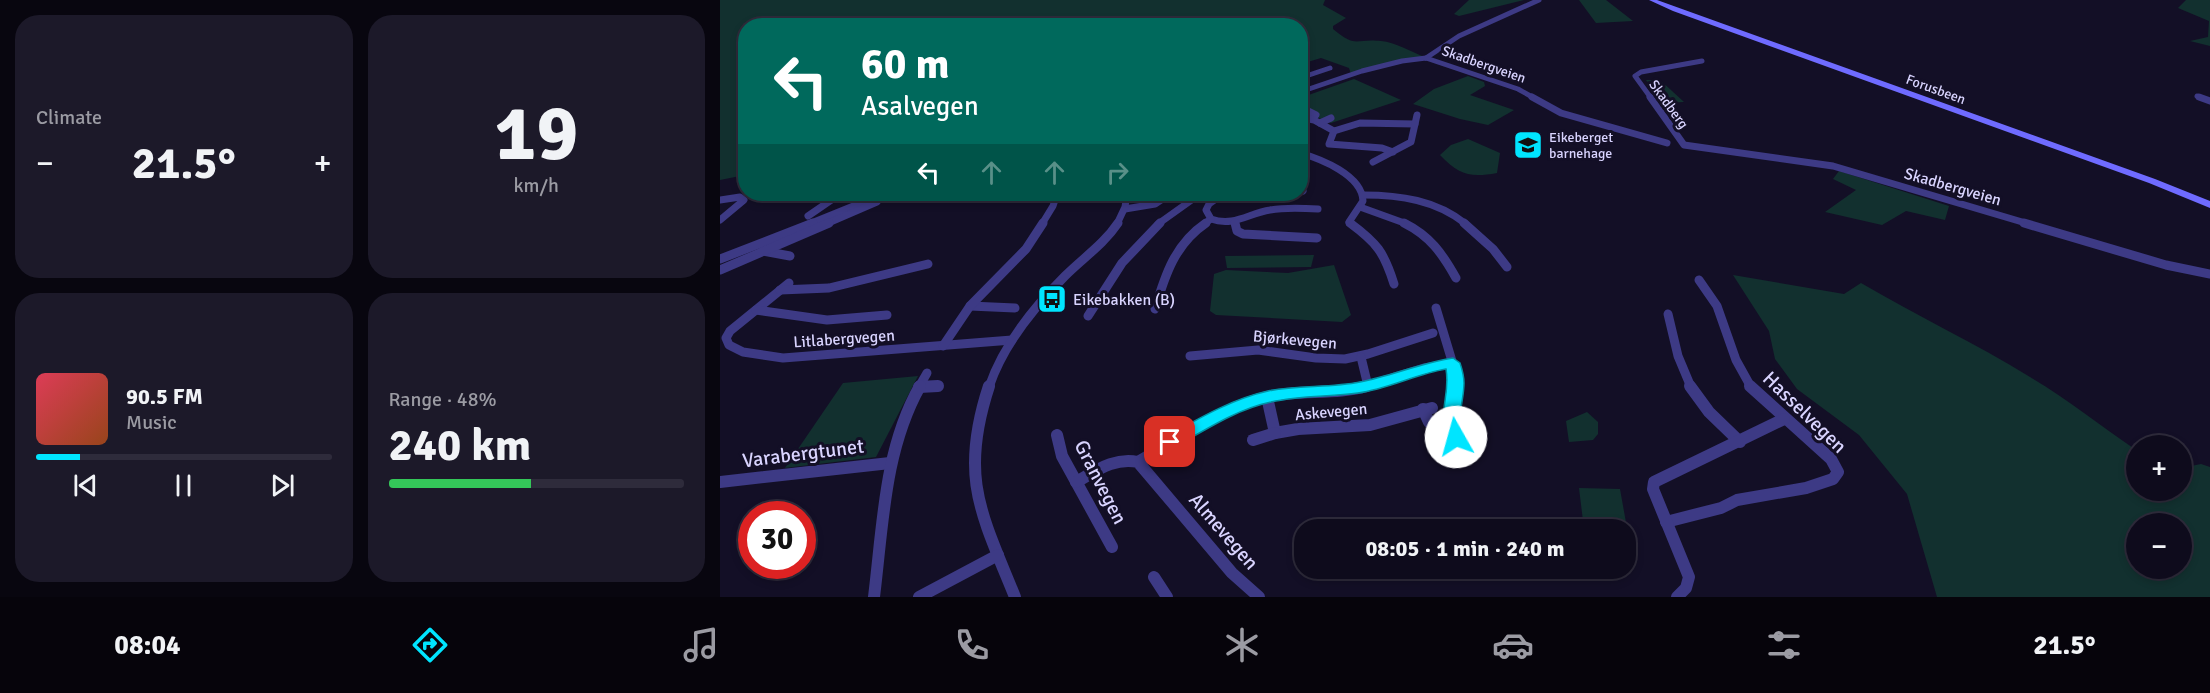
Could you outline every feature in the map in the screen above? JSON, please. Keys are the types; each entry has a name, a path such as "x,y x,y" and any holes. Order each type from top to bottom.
{"main road":[{"name":"Forusbeen","path":"1652,0 2132,174 2210,205"}],"street":[{"name":"Skadbergveien","path":"1308,89 1362,71 1402,61 1426,58 1474,28 1539,0"},
{"name":"Skadbergveien","path":"1426,58 1518,89 1561,113 1667,143"},
{"name":"Skadberg","path":"1684,145 1635,76 1641,72 1702,61"},
{"path":"1308,75 1330,68"},
{"path":"2197,96 2210,101"},
{"path":"1308,111 1316,115"},
{"path":"1372,162 1411,142 1417,114"},
{"path":"1320,123 1331,118"},
{"path":"1308,119 1334,130 1355,123 1415,124"},
{"path":"1334,130 1329,143 1331,146 1382,148 1394,152"},
{"name":"Skadbergveien","path":"1684,145 1840,168 2174,267 2210,274"},
{"path":"1308,156 1326,162 1353,182 1363,195 1405,197 1457,215 1490,244 1507,267"},
{"path":"1363,195 1360,207 1349,222 1373,240 1387,262 1394,284"},
{"path":"720,200 738,197"},
{"path":"720,220 743,201"},
{"path":"808,216 830,201"},
{"path":"720,259 866,201"},
{"path":"944,346 970,306 1026,249 1055,201"},
{"path":"1015,597 981,513 975,484 974,456 980,411 986,391 1012,340 1056,285 1108,237 1125,207 1126,201"},
{"path":"1125,207 1154,205 1163,201"},
{"path":"1088,316 1116,269 1143,237 1163,219 1191,201"},
{"path":"1214,201 1207,207 1207,213 1211,219 1223,223 1235,223 1264,211 1318,209"},
{"path":"720,270 877,202"},
{"path":"1360,207 1389,216 1430,238 1443,254 1455,278"},
{"path":"1155,309 1174,254 1193,232 1211,219"},
{"path":"1235,223 1237,231 1243,234 1317,238"},
{"path":"763,251 790,256"},
{"path":"780,290 829,288 927,264"},
{"name":"Hasselvegen","path":"1666,522 1721,508 1737,500 1806,488 1837,476 1837,466 1831,459 1758,396 1745,379 1736,360 1720,311 1699,280"},
{"name":"Litlabergvegen","path":"789,283 730,331 726,342 735,349 762,356 783,358 1012,340"},
{"path":"970,306 1015,308"},
{"path":"1436,308 1453,363 1456,381 1452,428 1463,447"},
{"name":"Litlabergvegen","path":"756,310 827,320 887,315"},
{"path":"1668,314 1679,363 1686,381 1710,413 1740,441"},
{"name":"Bjørkevegen","path":"1190,356 1254,349 1314,359 1360,357 1399,341 1433,333"},
{"path":"1360,357 1368,386"},
{"path":"1077,482 1119,460 1130,459 1138,462 1220,414 1267,397 1368,386 1424,368 1453,363"},
{"path":"873,597 890,463 906,411 927,373"},
{"path":"919,387 938,386"},
{"name":"Askevegen","path":"1267,397 1275,433"},
{"name":"Askevegen","path":"1253,440 1298,429 1370,425 1427,408 1429,422"},
{"path":"1677,597 1686,588 1689,577 1653,489 1657,478 1784,419"},
{"name":"Granvegen","path":"1057,435 1062,456 1112,547"},
{"name":"Almevegen","path":"1138,462 1232,573 1259,597"},
{"name":"Varabergtunet","path":"720,482 890,463"},
{"path":"919,597 998,555"},
{"path":"1154,578 1167,597"}],"green space":[{"path":"720,0 1325,0 1323,5 1346,18 1333,26 1333,29 1347,39 1386,42 1425,57 1351,74 1349,68 1321,58 1308,62 1308,18 738,18 738,176 720,180"},
{"path":"1469,0 1524,0 1459,16 1454,14"},
{"path":"1579,0 1606,0 1633,21 1596,23"},
{"path":"2186,0 2210,0 2210,46 2190,41 2208,37 2209,21 2178,8"},
{"path":"1468,76 1484,82 1485,86 1470,95 1514,110 1488,125 1413,104 1434,89"},
{"path":"1354,79 1401,100 1331,123 1308,114 1308,95"},
{"path":"1646,80 1660,80 1684,102 1663,103"},
{"path":"1468,139 1500,153 1497,173 1472,175 1459,171 1440,155 1451,145"},
{"path":"1839,171 1949,206 1945,220 1906,211 1882,225 1825,212 1856,190 1833,179"},
{"path":"1314,255 1311,267 1227,268 1225,256"},
{"path":"1334,265 1351,315 1342,322 1216,315 1210,311 1214,274 1226,270 1288,273"},
{"path":"1733,275 1844,294 1861,283 2030,377 2126,443 2126,501 2192,501 2192,466 2201,464 2210,467 2210,597 1937,597 1907,494 1859,435 1797,389 1775,359 1769,331"},
{"path":"918,376 876,457 785,468 843,383"},
{"path":"1587,412 1598,422 1598,434 1593,440 1569,442 1566,421"},
{"path":"1579,488 1620,489 1625,519 1583,519"}],"place":[{"name":"Eikeberget barnehage","path":"1528,145"},
{"name":"Eikebakken (B)","path":"1052,299"}],"route":[{"path":"1170,442 1220,414 1267,397 1304,391 1359,388 1424,368 1453,363 1456,381 1451,420 1456,437"}]}
